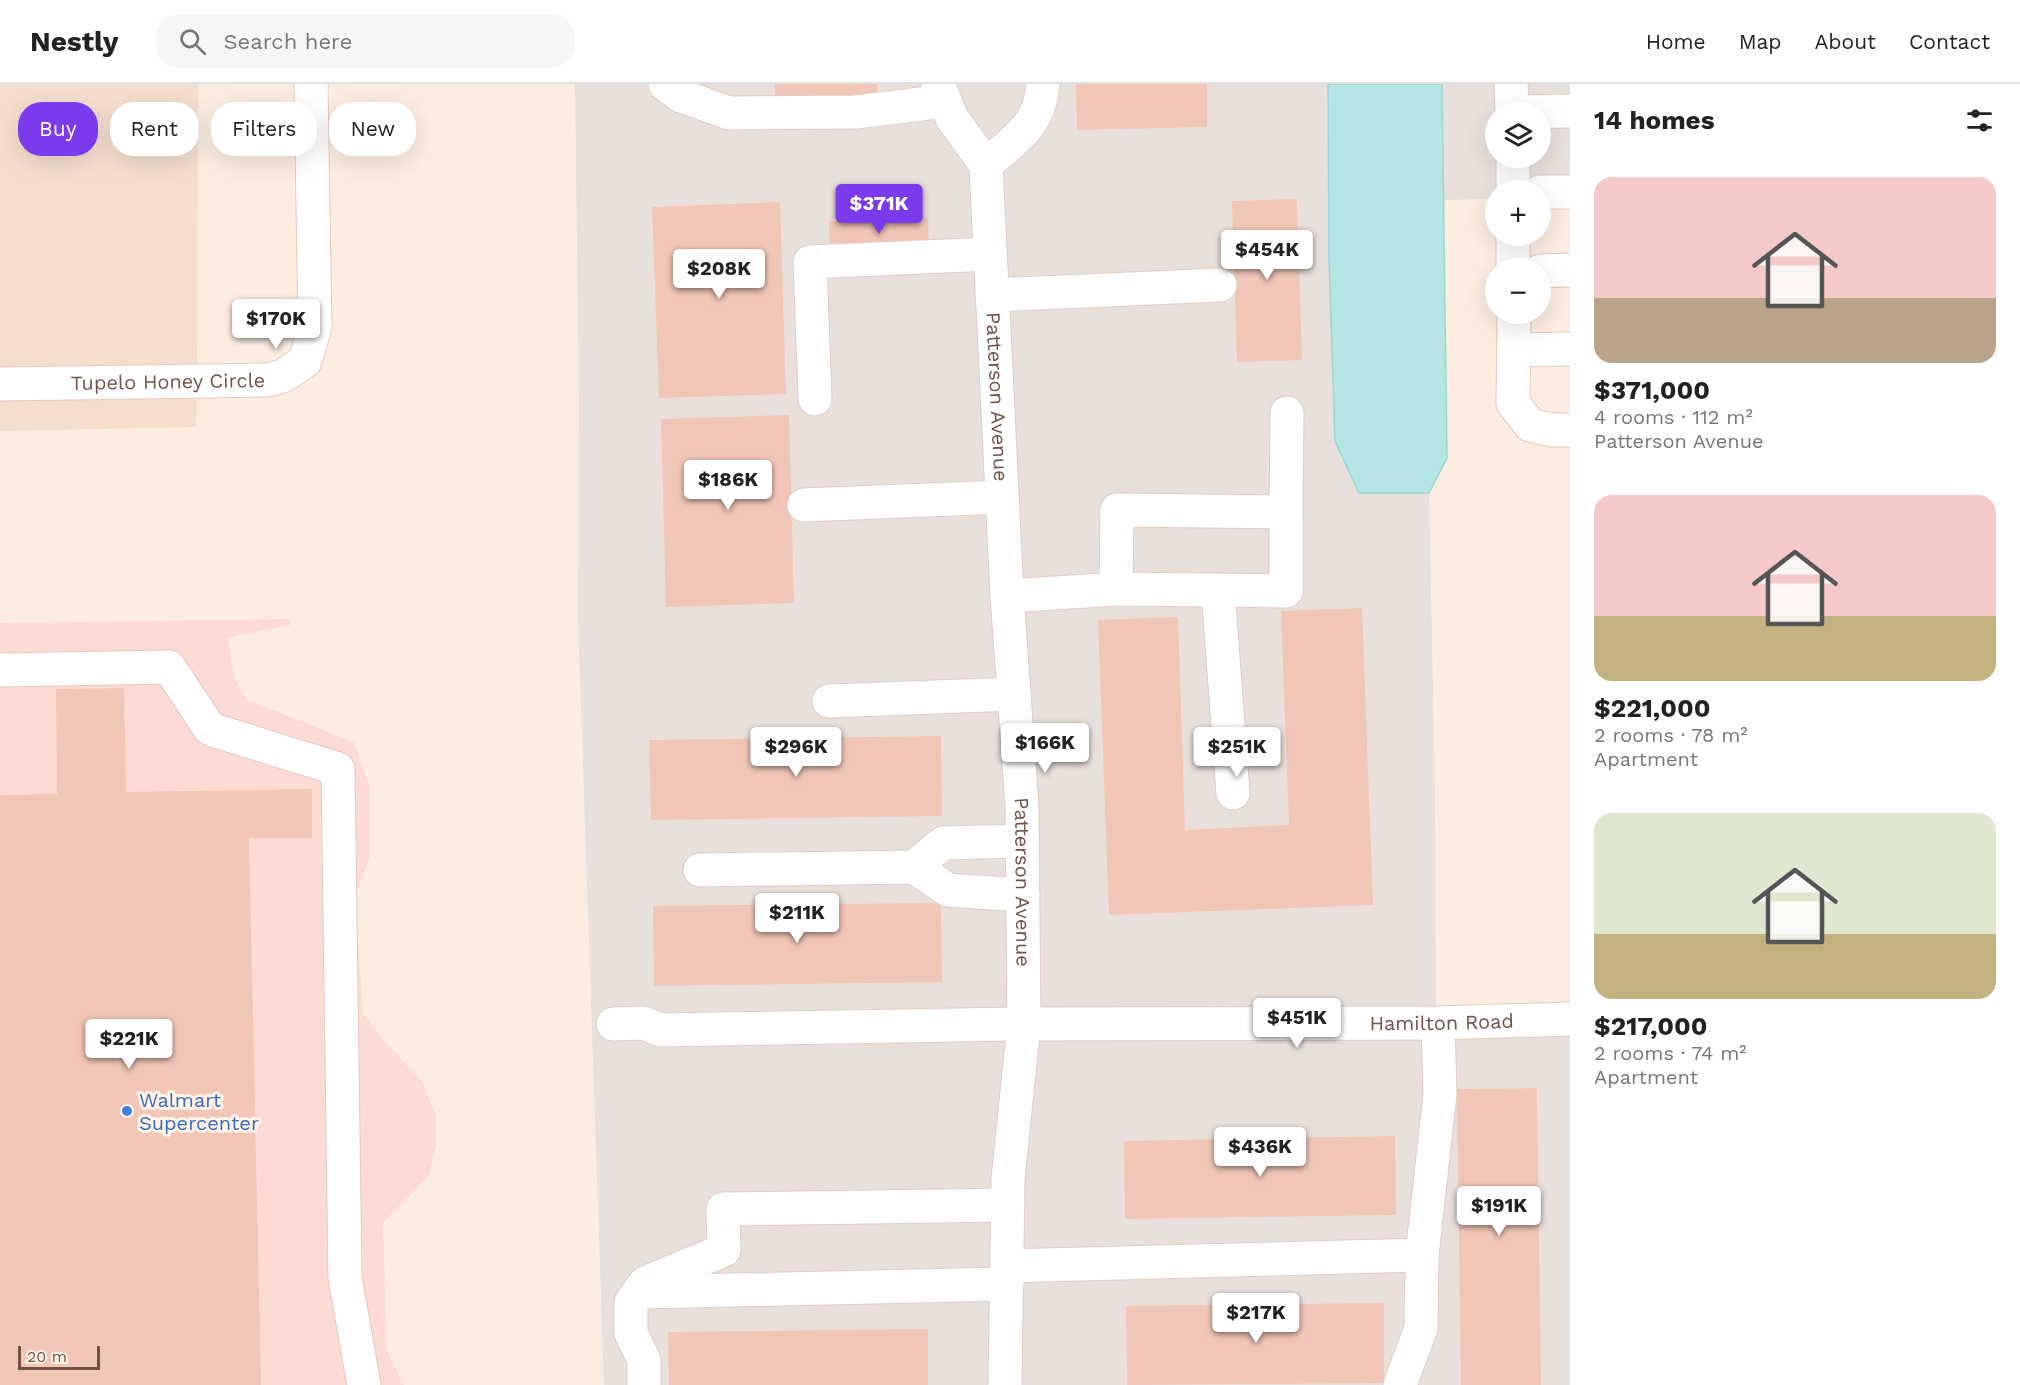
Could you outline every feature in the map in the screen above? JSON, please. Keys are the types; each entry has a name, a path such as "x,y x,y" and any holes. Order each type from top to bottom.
{"street":[{"name":"Tupelo Honey Circle","path":"0,384 267,380 283,376 305,361 315,327 311,84"},
{"path":"665,84 681,96 729,113 856,112 941,92 952,118 986,165 1028,126 1037,114 1043,84"},
{"path":"1511,84 1512,112 1570,111"},
{"name":"Patterson Avenue","path":"986,165 1007,596 1022,806 1024,1024 1008,1179 1005,1385"},
{"path":"1551,192 1570,192"},
{"path":"815,399 810,262 990,254"},
{"path":"1551,271 1570,270"},
{"path":"992,295 1220,285"},
{"path":"1514,324 1513,403 1530,425 1552,430 1570,430"},
{"path":"1514,350 1570,349"},
{"path":"1007,596 1116,589 1286,591 1287,413"},
{"path":"804,505 1002,497"},
{"path":"1116,589 1117,510 1286,512"},
{"path":"1218,590 1233,793"},
{"path":"0,670 169,667 210,729 338,769 345,1276 364,1385"},
{"path":"829,700 1014,694"},
{"path":"914,867 943,843 1022,841"},
{"path":"700,870 914,867 948,890 1023,895"},
{"name":"Hamilton Road","path":"613,1024 643,1023 661,1030 1024,1024 1438,1023 1570,1019"},
{"path":"1400,1385 1421,1328 1422,1255 1440,1094 1438,1023"},
{"path":"644,1385 644,1360 631,1333 631,1302 645,1283 724,1250 723,1209 1008,1205"},
{"path":"638,1292 1422,1255"}],"shaded area":[{"path":"0,84 198,84 198,102 110,102 110,156 198,156 197,365 5,369 0,367"},
{"path":"575,84 1328,84 1329,259 1359,493 1429,493 1435,786 1436,1007 1038,1008 1008,807 1010,1023 991,1385 604,1385 578,619 579,402"},
{"path":"1442,84 1570,84 1570,196 1551,192 1551,180 1485,180 1485,199 1444,200"},
{"path":"197,397 196,427 0,431 0,400"},
{"path":"290,619 290,625 228,638 234,678 247,699 354,743 370,787 370,855 355,898 363,1014 386,1043 422,1081 436,1116 436,1146 428,1177 383,1223 387,1351 404,1385 0,1385 0,623"},
{"path":"1570,1035 1570,1385 1019,1385 1023,1180 1036,1040"}],"water":[{"path":"1328,84 1442,84 1447,458 1429,493 1359,493 1335,441 1329,259"}],"building":[{"path":"775,84 877,84 877,98 775,101"},
{"path":"1076,84 1207,84 1207,127 1077,130"},
{"path":"1297,199 1302,360 1237,362 1232,201"},
{"path":"780,202 786,394 659,398 652,207"},
{"path":"928,218 929,249 830,252 829,221"},
{"path":"789,415 794,603 666,607 661,419"},
{"path":"1362,608 1373,905 1109,915 1098,620 1178,617 1185,830 1289,825 1281,611"},
{"name":"Walmart Supercenter","path":"124,688 126,792 312,789 312,838 249,838 261,1385 0,1385 0,795 57,794 56,689"},
{"path":"941,736 942,816 651,820 649,740"},
{"path":"941,903 942,982 654,986 653,906"},
{"path":"1537,1088 1541,1385 1461,1385 1457,1089"},
{"path":"1395,1136 1396,1215 1125,1219 1124,1141"},
{"path":"1384,1303 1384,1383 1127,1385 1126,1306"},
{"path":"928,1329 928,1385 669,1385 668,1332"}],"place":[{"name":"Walmart Supercenter","path":"127,1111"}]}
